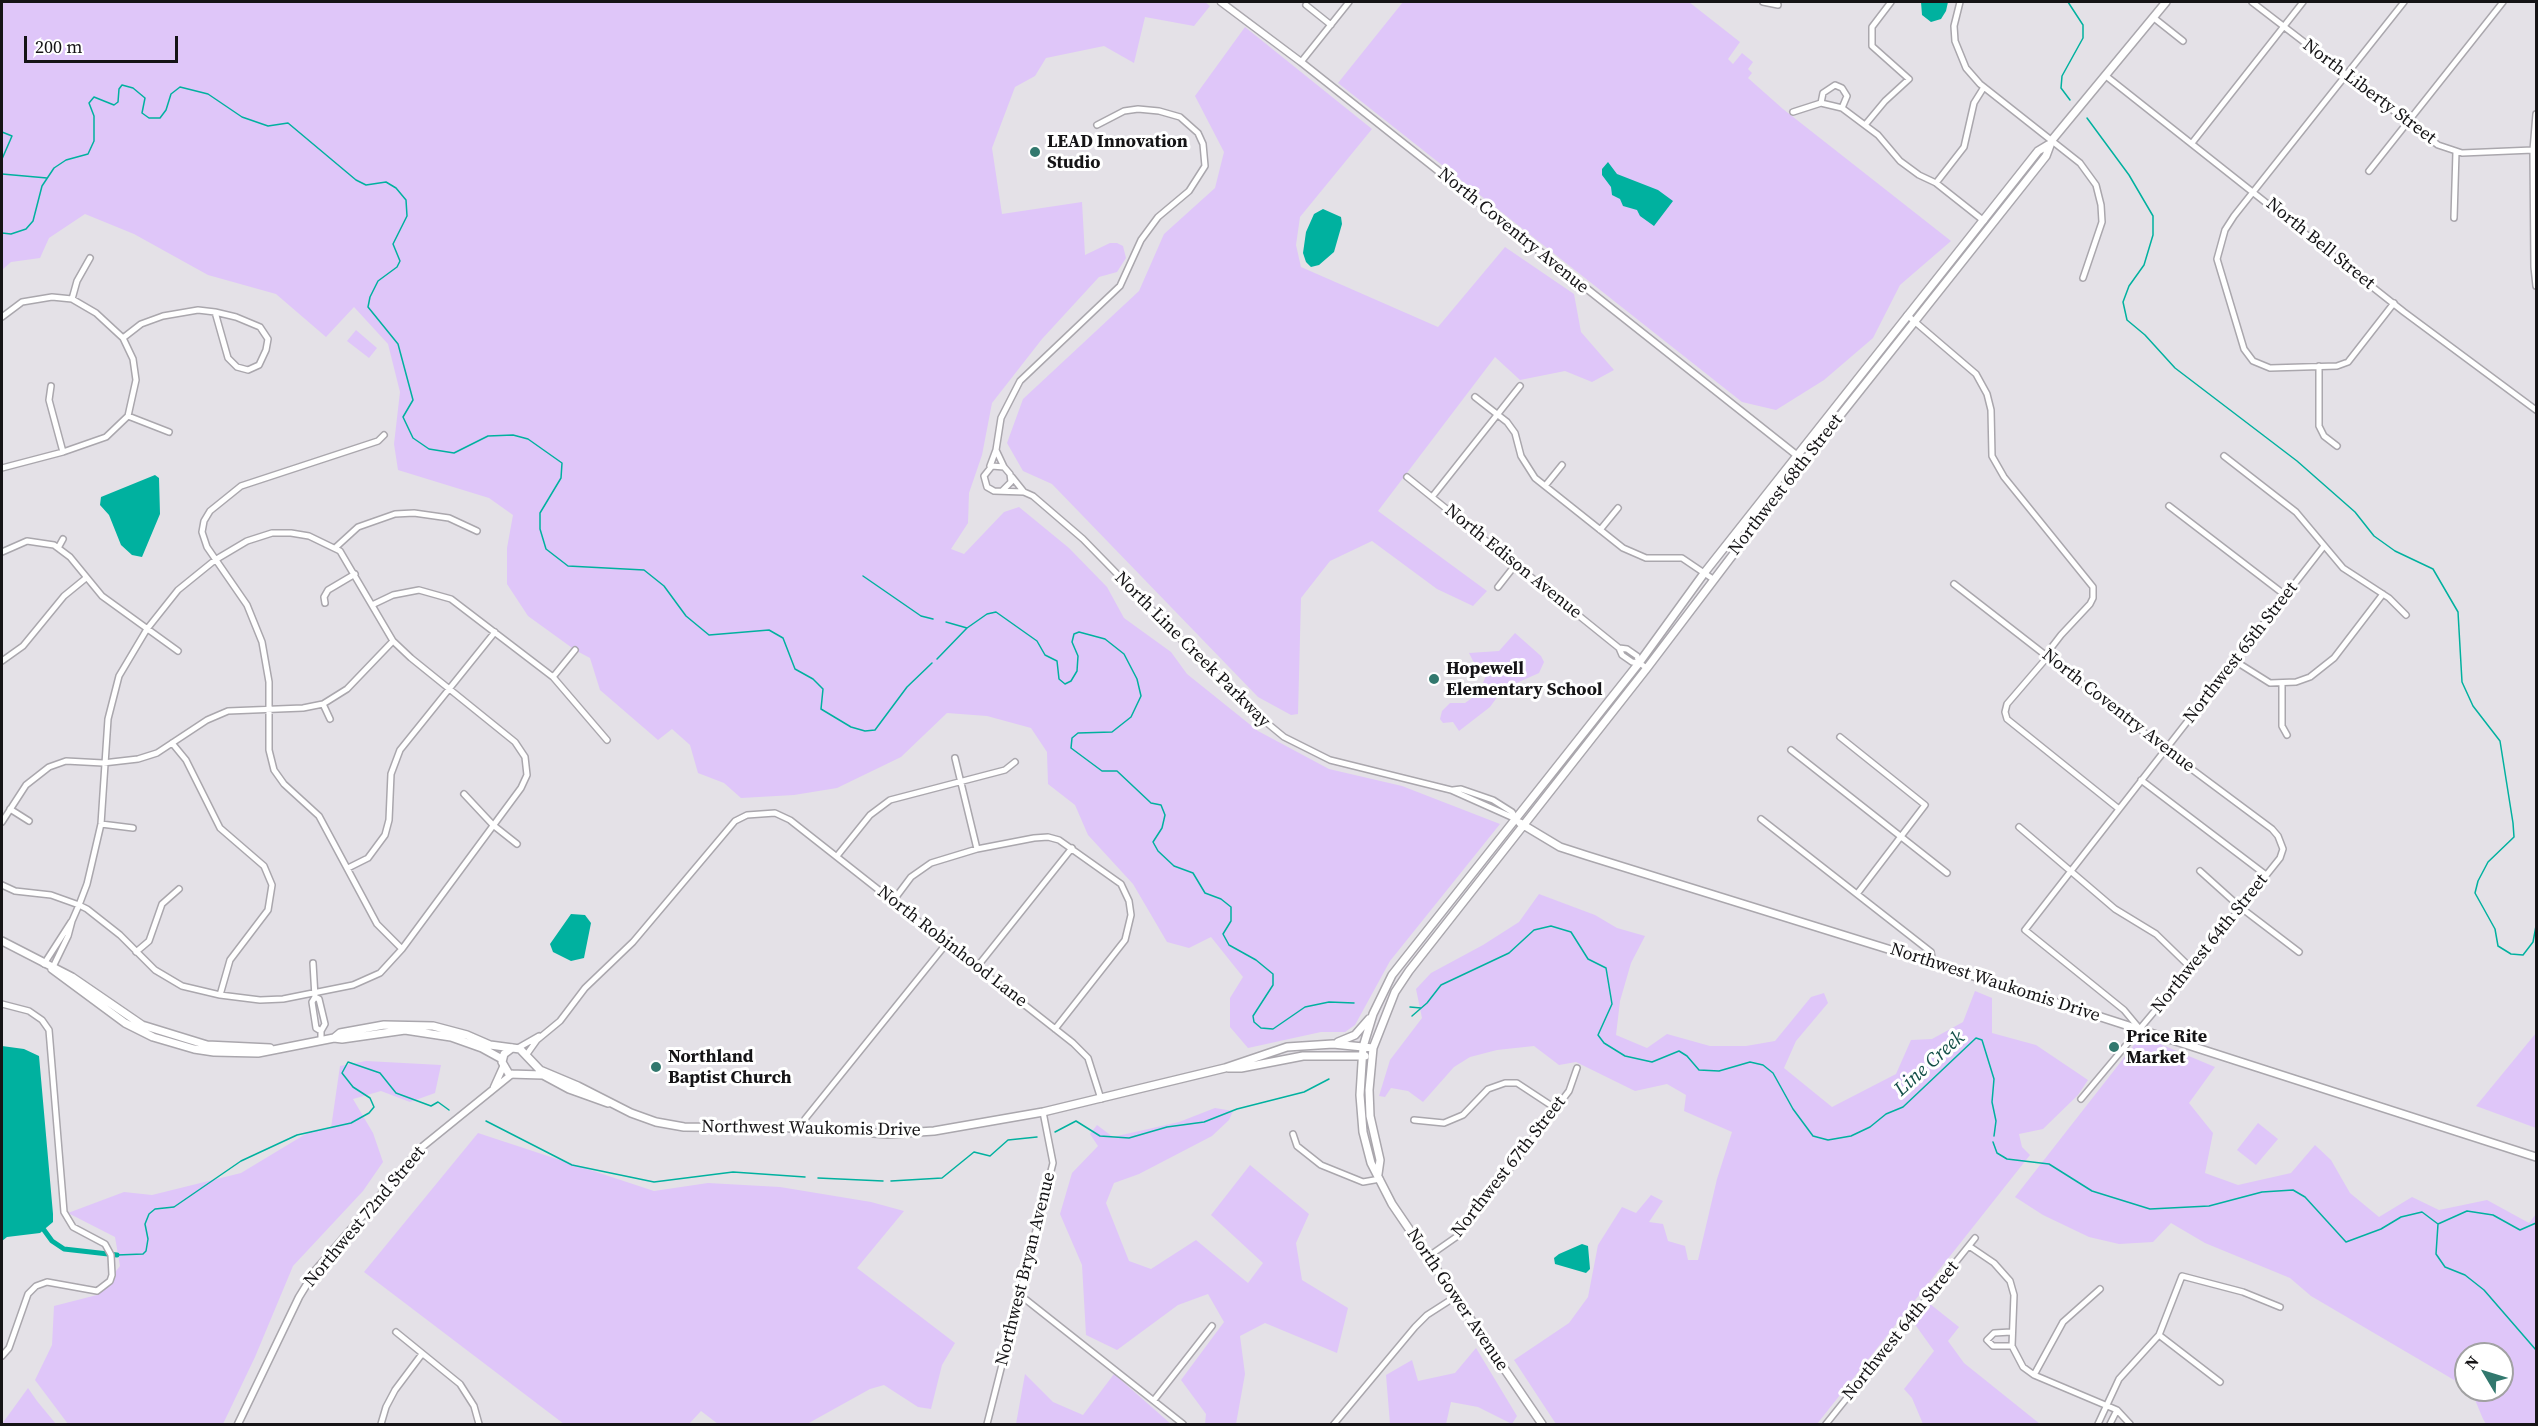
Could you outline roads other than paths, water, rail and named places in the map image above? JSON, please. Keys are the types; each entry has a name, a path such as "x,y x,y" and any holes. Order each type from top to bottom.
{"main road":[{"name":"Northwest 68th Street","path":"1516,819 1639,663 1705,572 1907,315 2038,151 2050,143 2166,2"},
{"name":"Northwest 68th Street","path":"1524,826 1804,461 2046,156 2050,143"},
{"path":"1556,770 1563,776"},
{"name":"Northwest Waukomis Drive","path":"1516,819 1560,847 1933,963 2536,1157"},
{"name":"North Gower Avenue","path":"1516,819 1392,975 1373,1014 1363,1047 1361,1118 1371,1163 1392,1204 1542,1425"},
{"path":"1373,1048 1395,992 1409,970 1524,826"},
{"path":"2,942 72,977 142,1025 207,1045 272,1049 334,1038 342,1040 388,1031 432,1032 482,1048 503,1063 512,1074 522,1074 528,1067 528,1056 515,1048 490,1045 439,1027 419,1024 384,1025 340,1033 334,1038"},
{"path":"1333,1044 1355,1035 1373,1014"},
{"name":"Northwest Waukomis Drive","path":"528,1056 540,1070 656,1122 684,1127 804,1128 888,1134 934,1131 1043,1112 1225,1068 1287,1047 1333,1044 1373,1048"},
{"path":"503,1063 515,1048"},
{"name":"North Gower Avenue","path":"1373,1048 1370,1116 1380,1160 1379,1176"},
{"name":"Northwest Waukomis Drive","path":"1225,1068 1241,1068 1303,1056 1372,1057"},
{"name":"Northwest Waukomis Drive","path":"522,1074 543,1075 588,1097 610,1103"}],"street":[{"name":"North Coventry Avenue","path":"1221,2 1301,62 1804,461"},
{"path":"1301,62 1349,2"},
{"path":"1763,2 1778,5"},
{"path":"1865,125 1885,100 1909,78 1893,62 1878,54 1872,46 1872,27 1891,2"},
{"path":"1960,2 1954,26 1957,48 1966,68 1984,87 2050,143 2087,170 2099,194 2102,222 2083,278"},
{"name":"North Liberty Street","path":"2252,2 2438,145 2456,152 2533,150"},
{"path":"2192,143 2303,2"},
{"path":"2394,303 2348,362 2337,366 2270,368 2253,362 2244,350 2217,259 2225,230 2253,191 2344,74 2404,2"},
{"path":"2369,171 2503,2"},
{"path":"1306,5 1331,25"},
{"path":"2154,18 2183,41"},
{"name":"North Bell Street","path":"2106,76 2394,303 2536,410"},
{"path":"1821,103 1822,93 1835,85 1842,88 1847,96 1842,108"},
{"path":"1936,183 1964,147 1974,103 1984,87"},
{"path":"1793,112 1821,103 1842,108 1865,125 1900,161 1919,175 1936,183 1990,226"},
{"path":"1024,492 990,489 985,484 984,476 996,450 1001,418 1020,381 1110,298 1128,273 1141,240 1158,218 1190,191 1205,166 1205,153 1198,133 1180,117 1159,111 1138,109 1124,111 1097,125"},
{"path":"2536,114 2533,150 2536,286"},
{"path":"2454,218 2456,152"},
{"path":"72,299 77,281 90,258"},
{"path":"2,317 22,302 37,298 72,299 96,314 123,338 133,359 136,380 128,416 106,437 63,452 2,468"},
{"path":"123,338 141,324 163,316 198,310 215,312 236,317 260,327 268,339 259,365 248,370 237,368 228,358 215,312"},
{"path":"1907,315 1976,374 1987,393 1991,410 1990,449 1996,463 2004,477 2080,568 2094,593 2090,604 2061,635 2051,648 2050,654 2007,704 2004,712 2012,725 2119,809"},
{"path":"2319,366 2319,426 2324,435 2337,446"},
{"path":"51,386 49,400 63,452"},
{"path":"1432,497 1520,386"},
{"path":"1475,397 1497,414 1515,433 1527,468 1545,486 1600,530 1635,555 1646,558 1682,558 1713,579"},
{"path":"128,416 169,432"},
{"path":"384,435 378,441 251,481 221,500 207,514 202,529 205,544 240,593 258,629 268,668 269,750 274,770 284,784 319,816 377,924 402,949"},
{"name":"North Line Creek Parkway","path":"996,450 1004,467 1024,492 1033,496 1083,539 1212,673 1273,730 1330,760 1451,790 1516,819"},
{"path":"2224,456 2296,512 2343,568 2384,594 2406,615"},
{"path":"989,468 996,465 1004,467"},
{"path":"1545,486 1562,465"},
{"path":"1002,491 1011,482 1010,474"},
{"name":"North Edison Avenue","path":"1407,477 1619,648 1637,656 1639,663 1647,668"},
{"path":"2169,506 2285,595"},
{"path":"1600,530 1618,508"},
{"path":"334,548 358,527 395,514 414,513 449,518 477,531"},
{"path":"2,885 15,891 51,896 79,905 105,921 154,970 175,983 220,995 271,1000 314,995 353,985 387,968 521,788 527,768 525,757 518,744 448,689 393,641 345,558 334,548 309,536 272,533 233,547 178,590 147,629 125,664 116,687 108,719 100,824 79,905 68,936 52,969"},
{"path":"58,548 63,539"},
{"path":"2,552 27,541 45,542 58,548 70,557 86,578 113,606 178,651"},
{"name":"Northwest 65th Street","path":"2140,1030 2124,1010 2025,930 2324,546"},
{"path":"1498,586 1516,564"},
{"path":"325,603 324,597 328,590 355,574"},
{"path":"2,661 23,646 64,596 86,578"},
{"name":"North Coventry Avenue","path":"1954,584 2044,654 2050,654 2053,660 2166,750 2272,829 2280,840"},
{"path":"372,605 393,595 419,590 451,599 553,677 607,740"},
{"path":"2235,661 2270,683 2282,684 2310,677 2329,664 2384,594"},
{"path":"348,868 368,858 381,841 389,820 393,763 400,750 495,632"},
{"path":"2,822 26,785 49,767 66,761 103,763 138,759 157,753 219,714 236,710 303,708 322,704 347,689 393,641"},
{"path":"553,677 575,650"},
{"path":"2282,684 2282,726 2287,735"},
{"path":"322,704 330,719"},
{"path":"1840,737 1925,805 1857,894"},
{"path":"172,742 186,760 220,828 264,866 270,878 272,892 268,910 230,960 220,995"},
{"path":"1791,750 1947,873"},
{"path":"955,758 977,849"},
{"path":"837,856 870,815 883,804 897,797 1005,770 1015,762"},
{"path":"2141,780 2266,875"},
{"path":"465,794 493,825 517,844"},
{"path":"10,809 29,821"},
{"name":"North Robinhood Lane","path":"544,1035 560,1021 585,988 633,942 735,821 760,812 779,814 790,820 893,900 1088,1058 1101,1099"},
{"path":"1761,819 1931,951 1933,963"},
{"path":"100,824 133,828"},
{"path":"2019,827 2115,909 2156,934 2191,968"},
{"path":"893,900 921,868 977,849 1048,837 1072,848 1121,884 1131,908 1129,928 1121,946 1055,1029"},
{"name":"Northwest 64th Street","path":"2081,1099 2280,858 2283,849 2280,840"},
{"path":"977,967 1072,848"},
{"path":"2200,872 2240,907 2298,952"},
{"path":"136,952 149,941 162,904 179,889"},
{"path":"44,964 72,921"},
{"path":"804,1128 805,1119 947,943"},
{"path":"313,963 314,995 312,1002 316,1028 321,1031 321,1040"},
{"path":"2,1004 27,1010 42,1020 50,1032 49,1056 65,1215 79,1231 105,1244 111,1255 112,1275 110,1281 97,1291 47,1282 36,1286 28,1294 9,1348 2,1356"},
{"path":"515,1048 544,1035"},
{"path":"528,1056 544,1035"},
{"name":"Northwest 72nd Street","path":"487,1097 503,1063"},
{"name":"Northwest 67th Street","path":"1429,1256 1459,1235 1573,1085 1577,1068"},
{"name":"Northwest 72nd Street","path":"238,1425 299,1297 315,1271 422,1147 487,1097 512,1074"},
{"path":"1414,1120 1444,1123 1463,1115 1488,1089 1505,1083 1517,1083 1555,1108"},
{"name":"Northwest Bryan Avenue","path":"987,1425 1053,1163 1043,1112"},
{"path":"1293,1134 1297,1146 1321,1165 1363,1182 1379,1176"},
{"name":"Northwest 64th Street","path":"1826,1425 1975,1238"},
{"path":"1969,1246 1994,1263 2010,1281 2014,1295 2012,1346 2024,1367 2034,1375 2117,1410 2130,1425"},
{"path":"2098,1425 2105,1405 2119,1379 2159,1335 2182,1276 2243,1292 2280,1307"},
{"path":"2034,1375 2063,1322 2100,1289"},
{"path":"1020,1295 1183,1425"},
{"path":"1334,1425 1415,1327 1427,1315 1455,1297"},
{"path":"1154,1400 1212,1326"},
{"path":"396,1332 467,1393 474,1406 479,1425"},
{"path":"2011,1332 1994,1333 1987,1340 1994,1346 2012,1346"},
{"path":"2159,1335 2220,1382"},
{"path":"381,1425 386,1407 395,1390 422,1354"},
{"path":"2110,1425 2117,1410"}],"waterway":[{"path":"2068,2 2083,25 2083,38 2062,76 2061,88 2070,100"},
{"name":"Line Creek","path":"2,233 11,234 26,229 33,221 42,186 54,168 66,160 88,154 94,141 94,116 89,103 94,97 114,105 118,102 119,89 122,85 133,88 145,98 142,113 149,118 160,118 166,110 171,94 180,87 208,94 242,117 268,126 288,123 356,180 366,185 386,182 396,188 406,200 407,216 393,244 400,261 397,267 378,281 368,307 398,344 413,400 403,417 413,438 429,449 454,453 488,436 513,435 528,439 562,463 561,478 540,513 540,529 546,549 568,566 644,570 664,586 686,616 709,635 769,630 783,638 795,669 813,679 823,689 821,709 851,727 865,731 875,730 907,687 932,663"},
{"path":"2087,118 2129,175 2153,216 2153,235 2144,265 2129,286 2123,302 2127,320 2145,335 2175,368 2297,461 2355,512 2374,536 2395,551 2433,569 2458,612 2462,682 2473,706 2500,741 2514,837 2488,862 2478,881 2475,893 2495,929 2498,946 2511,954 2523,955 2533,942 2536,926"},
{"name":"Line Creek","path":"2,132 12,136 2,159"},
{"name":"Line Creek","path":"2,174 47,178"},
{"path":"863,576 921,616 933,619"},
{"name":"Line Creek","path":"937,659 967,628 987,614 996,612 1037,641 1045,655 1057,661 1059,679 1065,684 1071,681 1077,671 1078,656 1072,642 1074,634 1079,632 1105,639 1124,654 1137,679 1141,696 1131,717 1112,732 1078,733 1072,738 1071,748 1102,771 1117,771 1151,803 1161,805 1165,815 1162,828 1153,842 1158,851 1174,866 1193,873 1205,893 1221,899 1231,907 1231,921 1223,934 1229,945 1256,960 1273,974 1273,985 1253,1016 1254,1022 1261,1028 1273,1029 1305,1007 1329,1002 1354,1003"},
{"path":"946,622 967,628"},
{"name":"Line Creek","path":"1412,1016 1427,1003 1441,985 1509,953 1534,930 1551,926 1571,932 1588,959 1606,968 1612,1004 1598,1035 1604,1043 1625,1056 1652,1062 1679,1051 1687,1056 1699,1070 1719,1071 1750,1062 1763,1065 1773,1073 1793,1109 1813,1136 1828,1140 1851,1136 1870,1127 1886,1114 1903,1107 1976,1038 1982,1040 1994,1079 1992,1102 1996,1121 1994,1136"},
{"name":"Line Creek","path":"1410,1007 1421,1008"},
{"path":"117,1255 143,1254 146,1251 148,1239 145,1224 149,1214 155,1209 174,1207 241,1161 297,1135 351,1123 369,1113 374,1107 370,1098 353,1087 342,1073 348,1062 380,1073 396,1093 431,1106 438,1102 449,1110"},
{"path":"1055,1132 1076,1121 1100,1136 1129,1138 1167,1127 1204,1122 1237,1109 1304,1092 1329,1079"},
{"path":"486,1121 572,1165 654,1182 733,1172 805,1177"},
{"path":"891,1181 942,1178 974,1152 990,1156 1008,1140 1037,1137"},
{"name":"Line Creek","path":"1993,1142 1997,1153 2007,1159 2049,1164 2092,1191 2150,1209 2209,1206 2262,1192 2293,1190 2305,1197 2346,1242 2381,1229 2401,1217 2422,1212 2438,1224 2436,1254 2445,1267 2465,1275 2484,1290 2536,1350"},
{"path":"818,1178 883,1181"},
{"path":"2438,1224 2467,1211 2493,1215 2520,1230 2536,1223"},
{"path":"44,1230 52,1241 64,1249 117,1255"}],"place":[{"name":"LEAD Innovation Studio","path":"1035,152"},
{"name":"Hopewell Elementary School","path":"1434,679"},
{"name":"Price Rite Market","path":"2114,1047"},
{"name":"Northland Baptist Church","path":"656,1067"}]}
